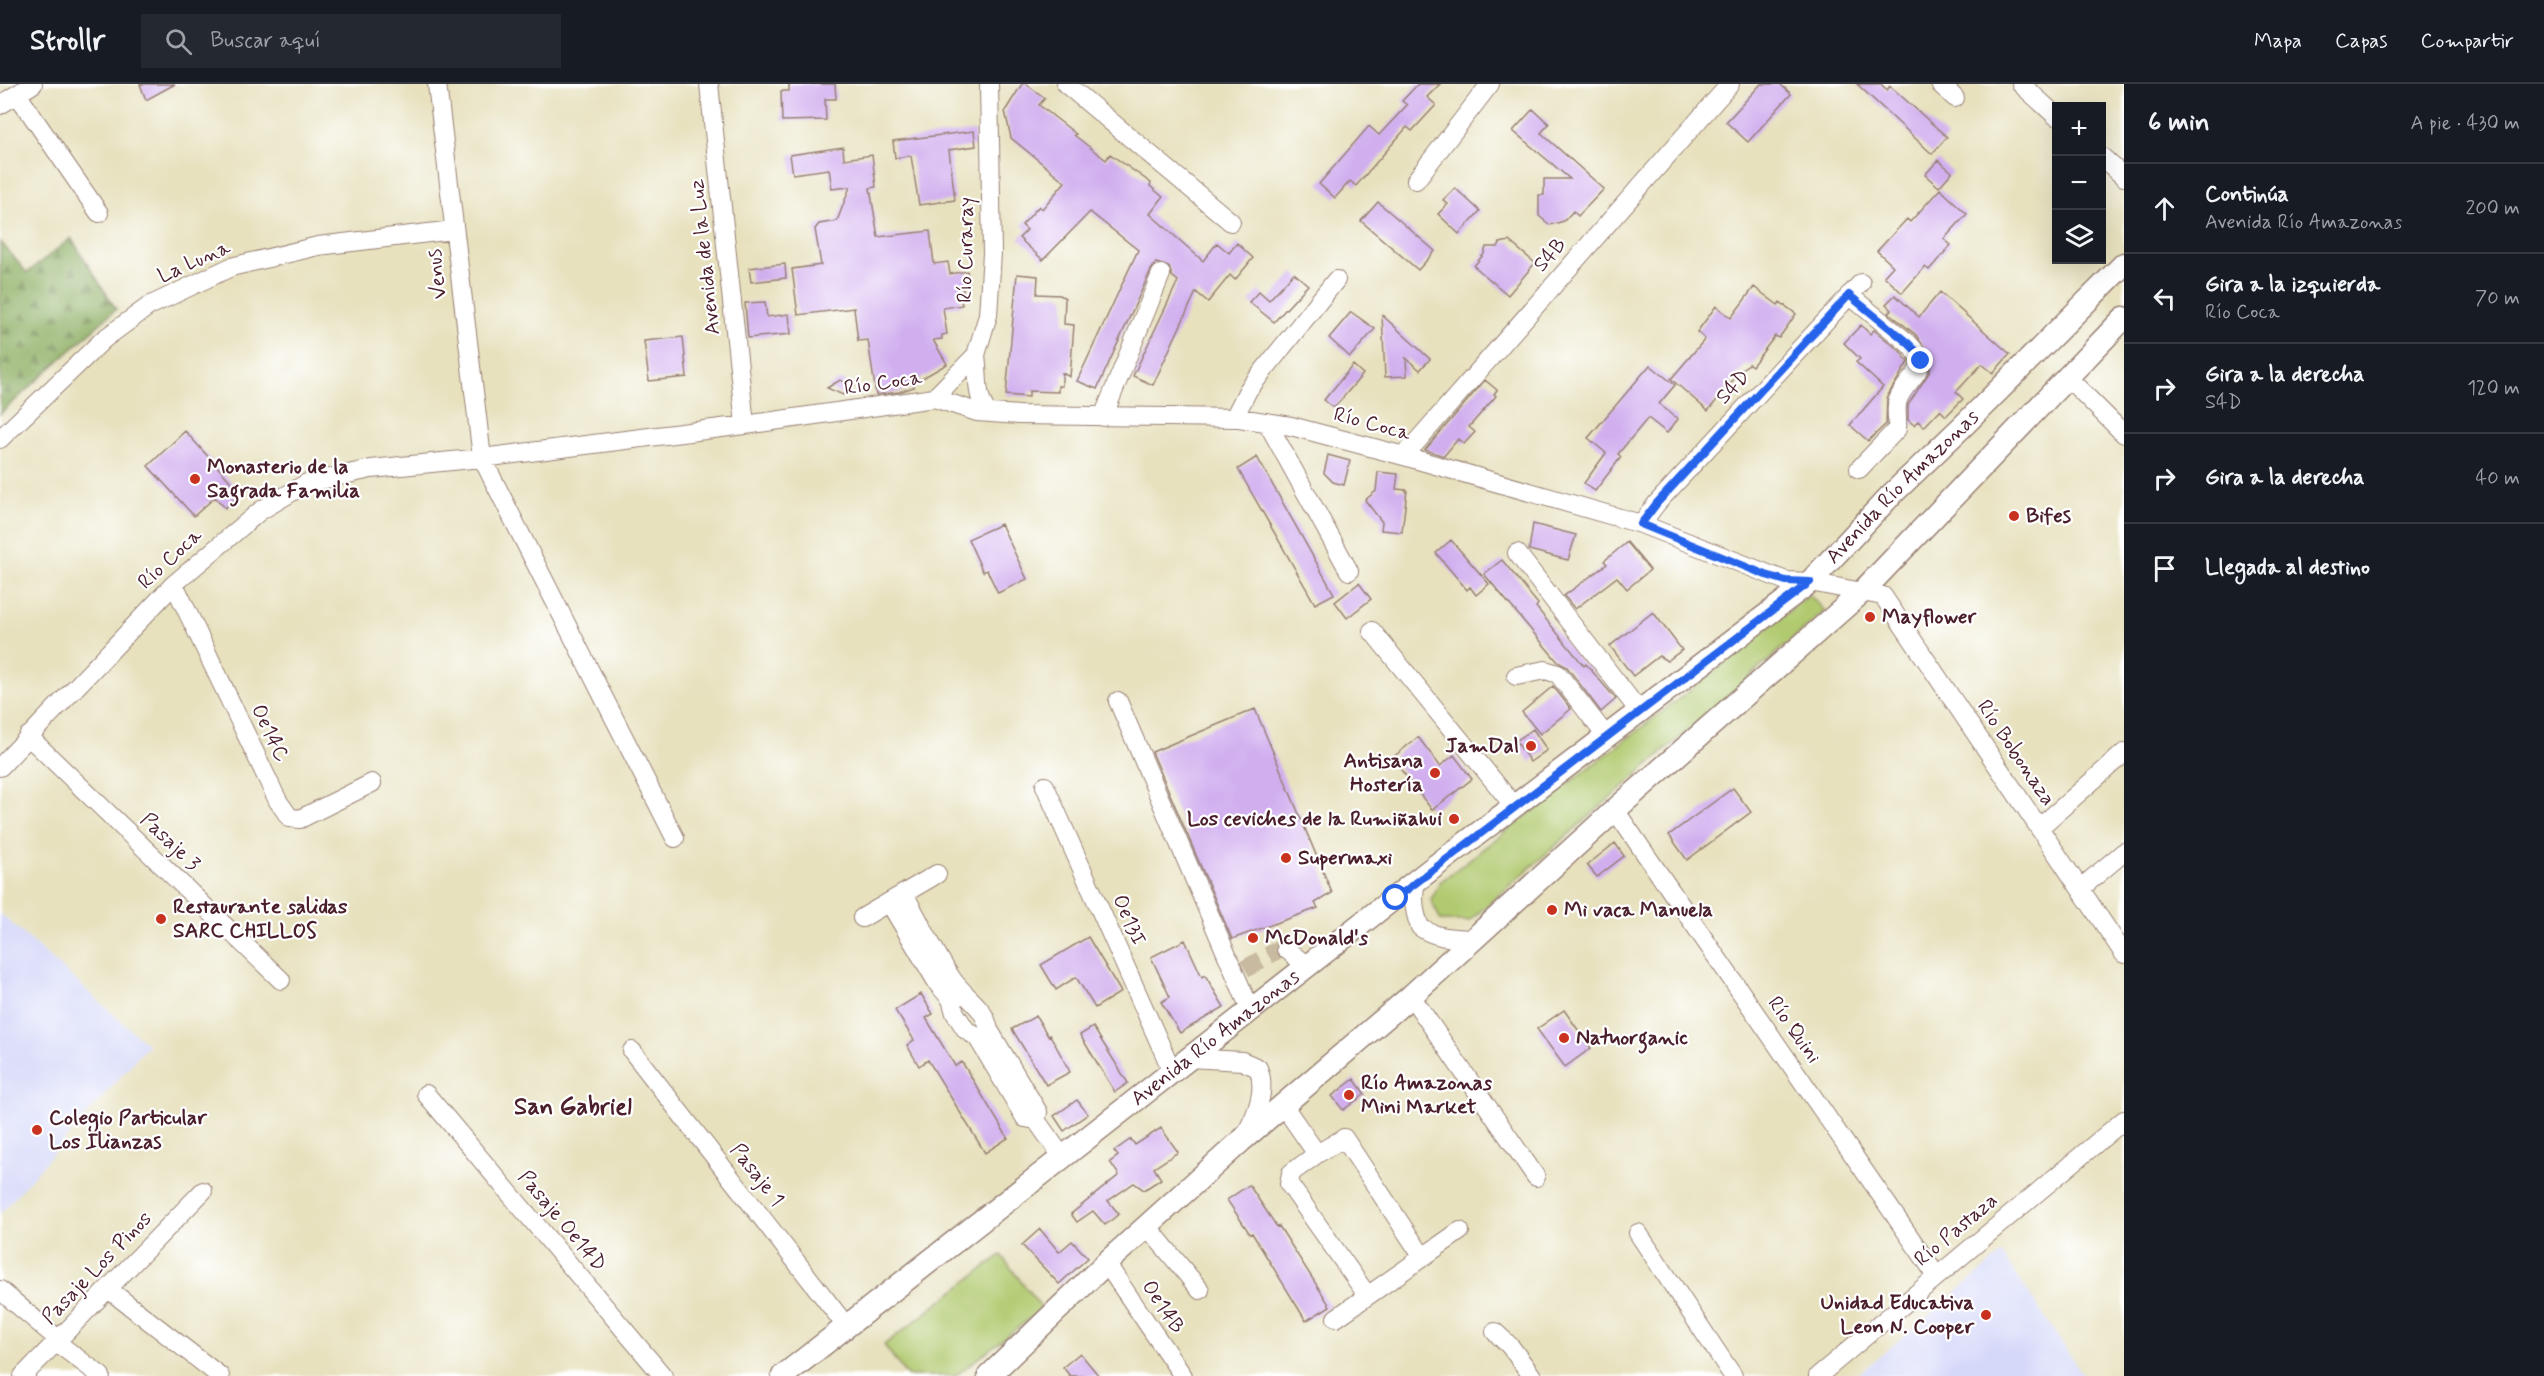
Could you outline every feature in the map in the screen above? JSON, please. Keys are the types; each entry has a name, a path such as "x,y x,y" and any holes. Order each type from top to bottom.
{"main road":[{"name":"Avenida Río Amazonas","path":"783,1376 1255,1006 1810,582 1890,496 2124,264"},
{"name":"Avenida Río Amazonas","path":"989,1376 1147,1226 1283,1105 1411,996 1615,810 1862,592 2124,318"}],"street":[{"path":"0,105 33,84"},
{"name":"Venus","path":"437,84 482,458 675,838"},
{"name":"Avenida de la Luz","path":"709,84 745,425"},
{"name":"Río Curaray","path":"934,398 976,355 988,315 991,264 989,84"},
{"path":"1066,84 1231,222"},
{"path":"1416,180 1490,84"},
{"name":"S4B","path":"1404,456 1730,84"},
{"path":"1940,84 1955,98"},
{"path":"2021,84 2052,112"},
{"path":"17,94 99,213"},
{"path":"2106,160 2124,177"},
{"name":"La Luna","path":"0,439 104,339 149,306 231,267 318,246 454,230"},
{"path":"1102,417 1161,274"},
{"path":"1234,418 1248,390 1336,280"},
{"name":"S4D","path":"1641,524 1657,503 1855,289 1917,352 1921,361 1920,369 1898,399 1897,429 1859,469"},
{"path":"976,355 979,373 978,393 987,412"},
{"path":"2067,376 2124,434"},
{"name":"Río Coca","path":"0,767 174,584 240,526 301,485 371,469 482,458 745,425 934,398 987,412 1102,417 1234,418 1267,422 1342,438 1641,524 1786,581 1810,582 1862,592"},
{"path":"1267,422 1348,572"},
{"path":"1517,553 1639,711"},
{"name":"Oe14C","path":"174,584 278,801 290,818 300,819 372,783"},
{"name":"Río Bobonaza","path":"1862,592 1883,596 2124,954"},
{"path":"1372,631 1514,806"},
{"path":"1516,676 1545,669 1558,674 1606,736"},
{"path":"1118,701 1255,1006"},
{"name":"Pasaje 3","path":"28,736 281,980"},
{"path":"2039,828 2124,753"},
{"name":"Oe13I","path":"1045,786 1181,1064"},
{"name":"Río Quini","path":"1615,810 1936,1275"},
{"path":"2080,888 2124,852"},
{"path":"862,918 936,874"},
{"path":"1416,882 1413,894 1420,927 1435,935 1471,939"},
{"path":"897,898 956,995 955,1013 966,1030 983,1034 1010,1080 1025,1118 1036,1120 1062,1158"},
{"path":"1286,949 1307,966"},
{"path":"1245,969 1255,1006"},
{"path":"1411,996 1536,1177"},
{"name":"Pasaje 1","path":"632,1051 847,1327"},
{"path":"1181,1064 1242,1061 1258,1068 1262,1077 1258,1106 1252,1124 1241,1142"},
{"name":"Pasaje Oe14D","path":"426,1094 663,1376"},
{"path":"1283,1105 1317,1154"},
{"name":"Río Pastaza","path":"1818,1376 2124,1120"},
{"path":"1367,1295 1288,1184 1291,1173 1317,1154 1344,1138 1422,1256"},
{"name":"Pasaje Los Pinos","path":"23,1376 203,1191"},
{"path":"1147,1226 1200,1290"},
{"path":"1336,1318 1422,1256 1460,1232"},
{"path":"1638,1233 1733,1376"},
{"name":"Oe14B","path":"1106,1263 1183,1376"},
{"path":"108,1288 220,1376"},
{"path":"0,1290 100,1376"},
{"path":"1495,1332 1519,1356 1532,1376"}],"shaded area":[{"name":"Colegio Particular Los Ilianzas","path":"0,913 148,1045 0,1214"},
{"name":"Unidad Educativa Leon N. Cooper","path":"2002,1254 2084,1376 1856,1376"}],"green space":[{"path":"71,238 116,309 0,414 0,241 27,273"},
{"path":"1809,595 1825,611 1469,921 1441,921 1431,900 1440,882 1706,678"},
{"path":"1001,1255 1042,1309 955,1376 907,1376 884,1345"}],"building":[{"path":"140,84 175,84 146,100"},
{"path":"789,84 835,84 836,99 825,99 826,120 782,121 781,91 789,91"},
{"path":"1022,84 1026,84 1045,98 1039,105 1106,160 1110,154 1151,183 1150,186 1163,197 1150,214 1203,261 1217,243 1229,253 1237,243 1253,258 1235,280 1230,275 1208,302 1196,292 1153,385 1133,376 1178,281 1172,276 1169,267 1156,263 1097,389 1077,381 1138,250 1090,212 1043,260 1019,238 1027,230 1022,225 1039,206 1042,209 1065,182 1011,138 1005,111"},
{"path":"1418,84 1440,84 1427,97 1436,105 1412,131 1407,127 1356,186 1350,181 1335,198 1319,184 1369,126 1379,135 1407,105 1402,101"},
{"path":"1761,84 1780,84 1791,94 1748,142 1726,122"},
{"path":"1857,84 1881,84 1887,90 1890,86 1947,137 1932,154"},
{"path":"1533,109 1549,124 1541,133 1604,189 1578,216 1573,211 1564,221 1550,225 1539,216 1539,195 1544,195 1544,179 1570,179 1513,131"},
{"path":"974,131 976,146 949,150 955,200 919,205 911,156 895,158 893,141"},
{"path":"843,147 844,159 872,155 876,187 870,188 878,237 930,231 934,264 948,262 950,274 967,271 970,286 962,287 964,294 960,295 962,305 943,308 947,334 942,335 942,339 933,340 947,364 914,383 914,387 899,392 876,395 868,340 858,341 854,308 798,315 792,269 821,265 815,229 819,224 837,221 850,187 832,189 829,169 793,174 790,155"},
{"path":"1938,160 1952,172 1939,187 1925,175"},
{"path":"1455,188 1480,211 1459,234 1438,214 1448,204 1443,200"},
{"path":"1940,189 1967,214 1944,239 1951,245 1929,270 1925,267 1902,293 1884,276 1893,266 1877,251 1907,219 1910,222"},
{"path":"1378,202 1435,251 1418,270 1361,221"},
{"path":"1509,241 1535,263 1508,295 1474,266 1484,254 1486,247 1498,247 1500,243"},
{"path":"785,264 786,278 751,282 749,268"},
{"path":"1294,273 1308,285 1274,322 1249,302 1259,291 1269,300"},
{"path":"1017,274 1038,276 1037,294 1060,295 1065,298 1064,324 1074,325 1070,377 1062,373 1062,386 1058,386 1058,392 1029,391 1029,397 1006,395"},
{"path":"1754,287 1778,305 1780,302 1796,314 1779,338 1775,336 1752,366 1749,364 1743,368 1708,411 1671,379 1705,339 1697,332 1716,306 1731,318"},
{"path":"1940,292 2010,354 1993,373 1982,364 1956,392 1963,399 1946,416 1940,410 1924,427 1918,421 1914,425 1908,420 1908,405 1930,371 1930,356 1916,335 1889,313 1892,310 1886,304 1895,295 1919,317"},
{"path":"765,302 767,317 789,314 791,334 748,338 745,303"},
{"path":"1351,312 1375,329 1350,357 1329,338"},
{"path":"1382,315 1430,359 1420,370 1406,358 1407,376 1385,377"},
{"path":"1861,325 1870,334 1874,330 1900,351 1908,362 1887,397 1886,424 1868,441 1850,425 1883,387 1856,362 1860,359 1844,343"},
{"path":"683,337 687,377 649,381 644,341"},
{"path":"1353,365 1363,374 1334,408 1324,400"},
{"path":"1650,365 1675,385 1659,404 1678,419 1667,433 1648,418 1618,454 1621,457 1595,491 1584,483 1606,453 1588,438"},
{"path":"840,380 854,386 843,395 827,388"},
{"path":"1485,380 1497,390 1494,394 1496,396 1469,427 1475,432 1464,444 1458,439 1444,456 1425,450"},
{"name":"Monasterio de la Sagrada Familia","path":"185,431 241,493 225,508 215,497 194,516 148,466"},
{"path":"1328,455 1350,461 1344,485 1333,482 1324,473"},
{"path":"1257,457 1334,594 1315,604 1238,469"},
{"path":"1378,472 1398,474 1396,489 1407,490 1402,532 1381,530 1382,522 1365,500 1376,491"},
{"path":"1001,524 1027,579 998,593 987,570 983,572 968,539"},
{"path":"1533,524 1576,535 1568,560 1529,550"},
{"path":"1451,540 1489,584 1476,595 1470,587 1467,590 1436,553"},
{"path":"1627,542 1650,570 1627,589 1617,577 1575,609 1564,596 1607,564 1604,561"},
{"path":"1502,560 1538,604 1536,607 1584,666 1586,664 1616,699 1601,712 1567,667 1558,662 1484,574"},
{"path":"1359,583 1371,599 1347,618 1335,602"},
{"path":"1653,612 1682,650 1667,661 1659,656 1633,676 1610,646"},
{"path":"1553,686 1571,709 1540,734 1522,712"},
{"path":"1255,709 1332,893 1315,903 1318,908 1232,939 1152,752"},
{"name":"JamDal","path":"1533,729 1547,750 1530,762 1516,741"},
{"name":"Antisana Hostería","path":"1418,737 1440,766 1454,755 1472,779 1432,810 1392,758"},
{"path":"1733,788 1751,812 1687,860 1669,835"},
{"path":"1615,843 1624,856 1597,877 1587,865"},
{"path":"1088,937 1121,992 1095,1008 1076,977 1056,990 1041,965"},
{"path":"1185,940 1202,977 1205,975 1224,1007 1180,1033 1161,1002 1170,997 1151,957"},
{"path":"921,994 933,1014 926,1018 955,1066 962,1062 1008,1138 985,1153 928,1060 919,1066 907,1045 914,1040 895,1010"},
{"name":"Natuorganic","path":"1564,1010 1591,1048 1565,1067 1537,1029"},
{"path":"1036,1016 1048,1036 1050,1035 1070,1072 1046,1085 1012,1029"},
{"path":"1093,1027 1128,1083 1115,1092 1080,1035"},
{"name":"Río Amazonas Mini Market","path":"1354,1079 1365,1094 1343,1110 1332,1096"},
{"path":"1077,1100 1088,1114 1064,1131 1054,1116"},
{"path":"1161,1128 1178,1152 1154,1168 1161,1179 1144,1190 1134,1183 1108,1201 1119,1214 1105,1225 1093,1211 1077,1222 1071,1214 1119,1175 1110,1162 1118,1156 1114,1151 1131,1139 1135,1145"},
{"path":"1249,1185 1277,1227 1279,1226 1330,1306 1306,1321 1252,1233 1250,1234 1227,1200"},
{"path":"1040,1229 1059,1252 1072,1241 1088,1258 1059,1284 1022,1245"},
{"path":"1080,1353 1099,1376 1070,1376 1063,1367"}],"tunnel":[{"path":"1245,969 1276,951 1286,949"}],"place":[{"name":"Monasterio de la Sagrada Familia","path":"195,479"},
{"name":"Bifes","path":"2014,516"},
{"name":"Mayflower","path":"1870,617"},
{"name":"JamDal","path":"1531,746"},
{"name":"Antisana Hostería","path":"1435,773"},
{"name":"Los ceviches de la Rumiñahui","path":"1454,819"},
{"name":"Supermaxi","path":"1286,858"},
{"name":"Mi vaca Manuela","path":"1552,910"},
{"name":"Restaurante salidas SARC CHILLOS","path":"161,919"},
{"name":"McDonald's","path":"1253,938"},
{"name":"Natuorganic","path":"1564,1038"},
{"name":"Río Amazonas Mini Market","path":"1349,1095"},
{"name":"Colegio Particular Los Ilianzas","path":"37,1130"},
{"name":"Unidad Educativa Leon N. Cooper","path":"1986,1315"}],"district":[{"name":"San Gabriel","path":"573,1107"}],"route":[{"path":"1396,898 1810,582 1786,581 1766,575 1641,524 1657,503 1849,295 1908,343 1917,352 1921,361"}]}
